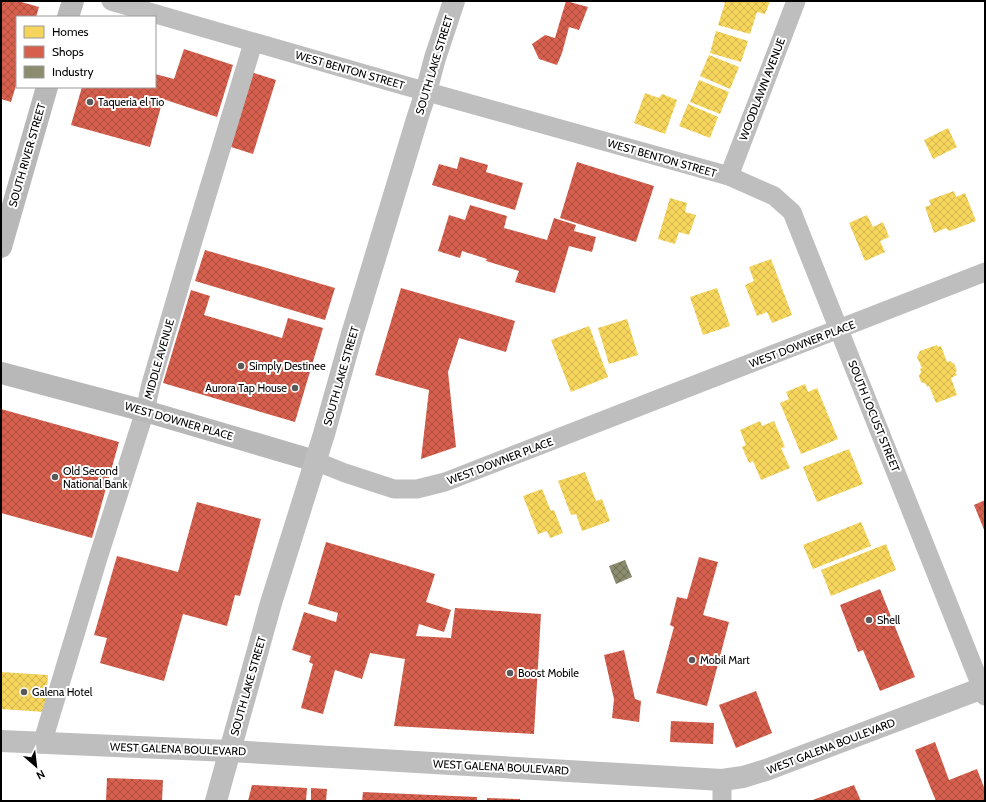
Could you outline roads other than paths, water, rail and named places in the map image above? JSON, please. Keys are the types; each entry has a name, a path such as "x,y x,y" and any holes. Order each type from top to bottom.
{"main road":[{"name":"SOUTH LAKE STREET","path":"216,801 224,778 229,751 272,603 435,58 454,1"},
{"name":"WEST GALENA BOULEVARD","path":"1,741 42,744 229,751 722,791 743,777 766,770 984,690"}],"street":[{"path":"68,16 73,1"},
{"name":"WEST BENTON STREET","path":"110,1 426,92 729,176"},
{"name":"WOODLAWN AVENUE","path":"729,176 796,1"},
{"name":"MIDDLE AVENUE","path":"42,744 98,558 145,411 151,384 192,244 253,43"},
{"name":"SOUTH RIVER STREET","path":"1,247 47,88"},
{"name":"SOUTH LOCUST STREET","path":"729,176 774,196 792,212 984,690"},
{"name":"WEST DOWNER PLACE","path":"1,373 145,411 315,462 394,489 417,490 444,482 985,272"}],"place":[{"name":"Taqueria el Tio","path":"90,102"},
{"name":"Simply Destinee","path":"241,366"},
{"name":"Aurora Tap House","path":"295,388"},
{"name":"Old Second National Bank","path":"55,477"},
{"name":"Shell","path":"869,620"},
{"name":"Mobil Mart","path":"692,660"},
{"name":"Boost Mobile","path":"510,673"},
{"name":"Galena Hotel","path":"24,692"}]}
